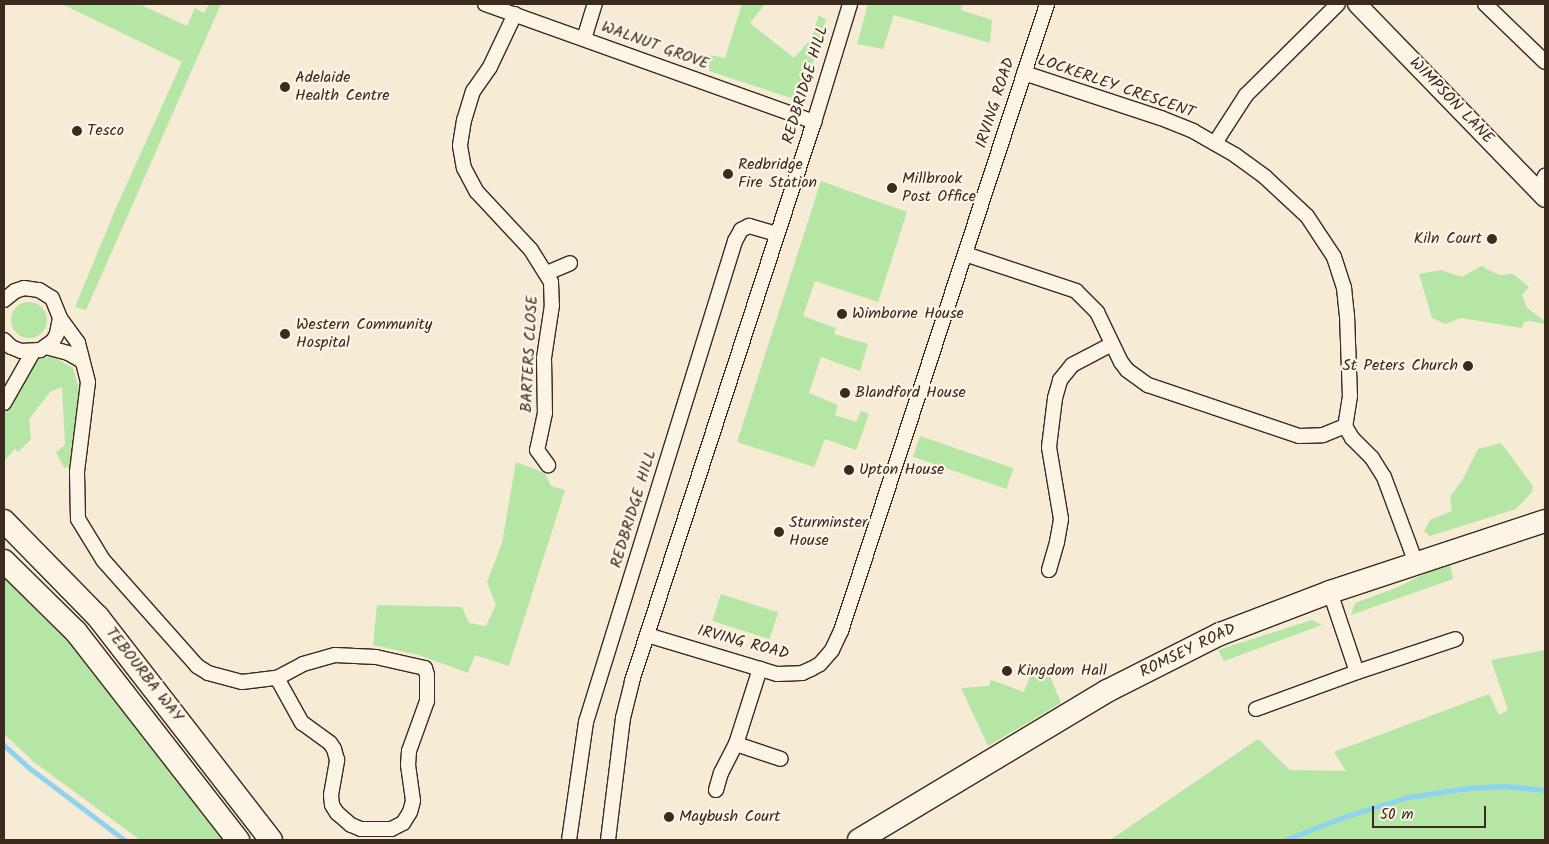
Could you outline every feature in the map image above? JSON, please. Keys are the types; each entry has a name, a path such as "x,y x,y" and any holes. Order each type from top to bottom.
{"main road":[{"name":"TEBOURBA WAY","path":"4,521 98,617 271,840"},
{"name":"ROMSEY ROAD","path":"859,840 1108,691 1220,634 1330,592 1545,521"},
{"name":"TEBOURBA WAY","path":"4,560 76,632 238,840"}],"street":[{"name":"WALNUT GROVE","path":"485,4 814,122"},
{"path":"584,39 595,4"},
{"name":"REDBRIDGE HILL","path":"608,840 623,718 647,634 778,234 850,4"},
{"name":"IRVING ROAD","path":"647,634 777,674 802,673 820,664 837,642 1047,4"},
{"path":"1214,143 1246,95 1338,4"},
{"name":"WIMPSON LANE","path":"1357,4 1543,188"},
{"path":"1485,4 1545,62"},
{"name":"BARTERS CLOSE","path":"515,14 490,67 473,91 464,120 460,146 464,168 476,192 531,250 551,282 552,305 544,358 545,413 537,450 548,465"},
{"name":"LOCKERLEY CRESCENT","path":"1024,73 1162,118 1214,143 1235,155 1285,193 1307,216 1334,257 1344,288 1348,315 1350,396 1345,426"},
{"name":"REDBRIDGE HILL","path":"570,840 586,722 735,241 741,230 749,226 778,234"},
{"path":"964,254 1076,291 1097,312 1127,370 1148,385 1299,436 1323,435 1345,426 1384,477 1416,563"},
{"path":"547,273 570,263"},
{"path":"4,300 15,291 24,288 39,290 52,298 60,318 78,343 88,382 76,497 78,519 84,532 103,560 197,666 208,673 242,682 277,678 303,664 335,655 376,657 425,668 427,675 427,701 410,751 408,765 413,801 410,812 403,823 391,829 361,829 337,813 332,805 331,795 337,760 334,749 330,743 302,723 277,678"},
{"path":"4,403 40,349 57,334 60,318"},
{"path":"4,340 16,350 40,349 68,354 82,361"},
{"path":"1049,570 1061,519 1049,447 1054,398 1059,382 1072,365 1112,344"},
{"path":"1330,592 1357,672"},
{"path":"1256,710 1357,672 1456,639"},
{"path":"716,790 721,773 736,744 760,669"},
{"path":"736,744 781,759"}],"green space":[{"path":"62,4 139,4 187,26 195,8 204,13 209,4 221,4 86,310 75,307 116,208 182,62"},
{"path":"742,4 765,4 750,23 794,58 811,39 819,15 826,20 803,95 794,99 709,71 709,55 725,58"},
{"path":"868,4 962,4 961,10 992,20 990,43 894,15 883,49 857,44"},
{"path":"821,181 907,212 878,302 815,281 803,316 836,328 834,334 868,344 860,371 821,357 809,393 838,405 835,415 856,422 861,411 869,414 856,450 825,439 814,467 737,442"},
{"path":"1481,266 1499,275 1513,274 1529,287 1522,295 1527,308 1545,321 1545,324 1530,321 1524,322 1522,328 1461,318 1445,324 1432,318 1419,274 1441,270 1462,277"},
{"path":"29,302 36,303 42,307 46,313 46,327 42,333 36,337 29,338 22,337 16,333 12,327 11,320 12,313 16,307 22,303"},
{"path":"51,356 73,368 79,389 70,466 64,468 56,452 65,445 62,387 50,392 29,419 31,439 18,452 15,449 4,461 4,414 19,394 36,359"},
{"path":"920,436 1014,468 1006,489 913,457"},
{"path":"1501,443 1533,486 1532,492 1516,509 1430,536 1424,531 1430,520 1452,511 1450,497 1463,479 1478,449"},
{"path":"516,462 545,473 551,486 565,490 509,666 475,655 468,673 419,655 373,645 377,605 462,607 469,623 486,626 496,605 487,582 502,543"},
{"path":"1450,564 1453,579 1351,615 1355,603 1396,588 1439,567"},
{"path":"4,575 69,637 226,840 140,840 34,762 4,734"},
{"path":"721,594 778,613 769,639 712,621"},
{"path":"1312,620 1322,625 1224,661 1218,650"},
{"path":"1545,650 1545,840 1110,840 1258,739 1290,770 1346,771 1334,752 1489,694 1499,715 1508,710 1491,660"},
{"path":"1045,664 1061,703 988,746 961,688 989,686 991,680 1024,692 1034,666"}],"waterway":[{"path":"4,745 27,766 125,840"},
{"path":"1285,840 1344,817 1408,797 1468,788 1505,786 1545,790"}],"place":[{"name":"Adelaide Health Centre","path":"285,87"},
{"name":"Tesco","path":"77,131"},
{"name":"Redbridge Fire Station","path":"728,174"},
{"name":"Millbrook Post Office","path":"892,188"},
{"name":"Kiln Court","path":"1492,239"},
{"name":"Wimborne House","path":"842,314"},
{"name":"Western Community Hospital","path":"285,334"},
{"name":"St Peters Church","path":"1468,366"},
{"name":"Blandford House","path":"845,393"},
{"name":"Upton House","path":"849,470"},
{"name":"Sturminster House","path":"779,532"},
{"name":"Kingdom Hall","path":"1007,671"},
{"name":"Maybush Court","path":"669,817"}]}
